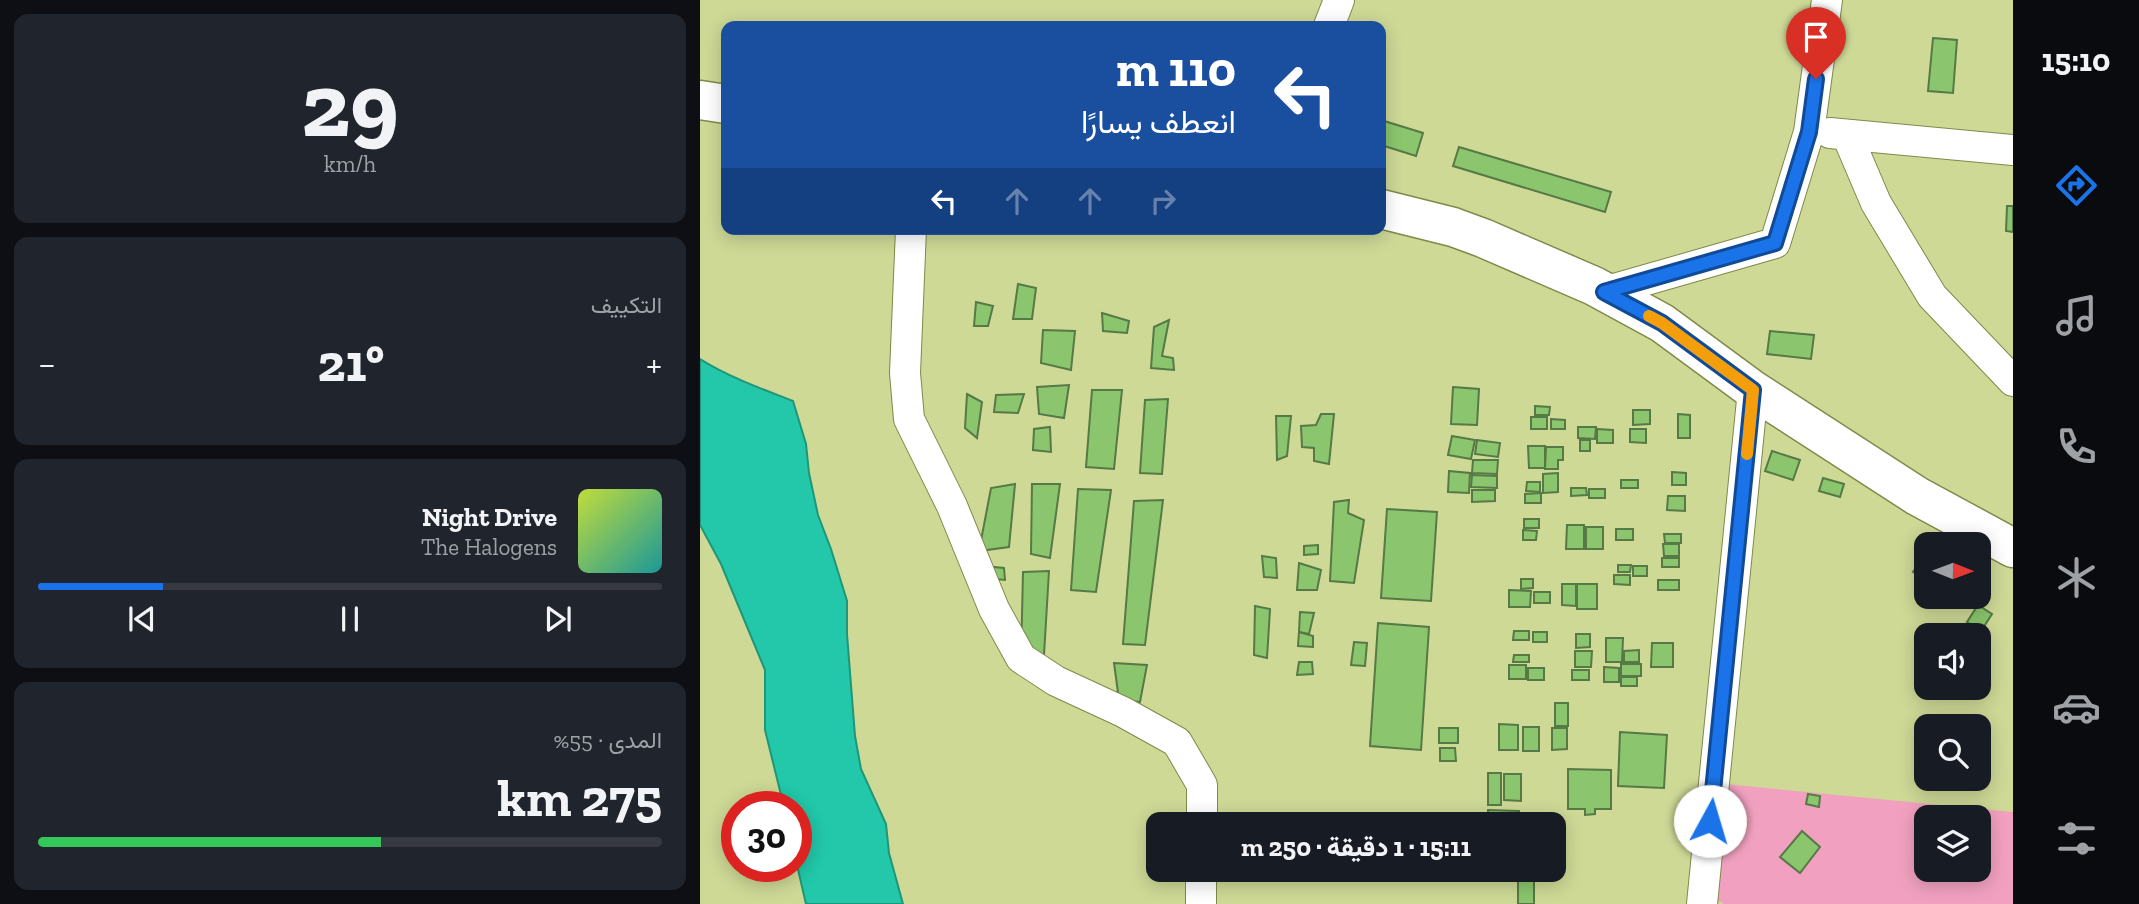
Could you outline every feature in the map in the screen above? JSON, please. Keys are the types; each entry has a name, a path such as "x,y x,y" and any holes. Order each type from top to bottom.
{"street":[{"path":"1331,21 1339,0"},
{"path":"1604,292 1775,243 1809,132 1827,0"},
{"path":"700,100 721,103"},
{"path":"1809,132 2013,150"},
{"path":"1847,135 1876,204 1932,296 2013,381"},
{"path":"1386,210 1453,227 1604,292 1662,323 1753,390 1917,496 2013,548"},
{"path":"911,235 905,373 909,419 952,506 994,610 1021,658 1056,681 1123,712 1177,742 1202,785 1202,812"},
{"path":"1702,904 1753,390"},
{"path":"1201,904 1202,882"}],"shaded area":[{"path":"1725,784 1941,805 1914,805 1914,882 1991,882 1991,810 2013,812 2013,904 1713,901"}],"water":[{"path":"700,359 734,377 793,401 806,444 818,515 847,601 855,736 861,769 886,824 889,853 903,904 806,904 801,882 812,882 812,791 780,791 765,730 765,670 721,564 700,525"}],"building":[{"path":"1933,38 1957,40 1953,93 1928,91"},
{"path":"1386,122 1423,133 1416,156 1386,147"},
{"path":"1459,147 1611,192 1605,212 1453,166"},
{"path":"2007,206 2013,206 2013,232 2006,231"},
{"path":"1018,284 1036,288 1032,319 1013,319"},
{"path":"976,302 993,306 988,326 974,326"},
{"path":"1102,313 1129,321 1127,333 1103,331"},
{"path":"1169,320 1162,356 1173,358 1174,370 1151,368 1154,327"},
{"path":"1043,330 1075,331 1071,370 1041,363"},
{"path":"1770,331 1814,335 1811,359 1767,354"},
{"path":"1069,385 1064,418 1039,414 1037,387"},
{"path":"1453,387 1479,389 1477,425 1451,424"},
{"path":"1092,390 1122,390 1114,469 1086,467"},
{"path":"967,394 982,402 977,438 965,428"},
{"path":"1024,394 1018,413 994,412 996,395"},
{"path":"1168,399 1162,474 1140,473 1145,400"},
{"path":"1535,406 1550,407 1549,415 1535,415"},
{"path":"1633,410 1650,410 1650,424 1633,425"},
{"path":"1321,414 1334,414 1329,464 1314,461 1314,448 1302,447 1301,426 1316,425"},
{"path":"1678,414 1690,415 1690,438 1678,438"},
{"path":"1276,416 1291,416 1287,456 1277,460"},
{"path":"1531,417 1547,417 1547,429 1531,429"},
{"path":"1551,419 1565,420 1565,429 1551,429"},
{"path":"1050,427 1051,452 1033,450 1034,429"},
{"path":"1578,427 1596,427 1595,439 1578,438"},
{"path":"1597,429 1613,430 1613,443 1597,443"},
{"path":"1630,429 1646,429 1646,443 1630,442"},
{"path":"1452,436 1475,440 1471,459 1448,455"},
{"path":"1477,440 1500,443 1498,457 1475,454"},
{"path":"1580,440 1590,440 1590,451 1580,451"},
{"path":"1528,446 1545,446 1545,468 1529,468"},
{"path":"1546,447 1563,447 1563,460 1558,460 1558,469 1545,469"},
{"path":"1772,451 1800,460 1793,480 1765,471"},
{"path":"1473,460 1498,460 1497,474 1472,473"},
{"path":"1449,471 1470,473 1469,493 1448,492"},
{"path":"1672,472 1686,473 1686,485 1672,485"},
{"path":"1558,473 1558,492 1543,493 1543,474"},
{"path":"1472,475 1497,476 1497,488 1471,487"},
{"path":"1823,478 1844,484 1840,497 1819,491"},
{"path":"1621,480 1638,480 1638,488 1621,488"},
{"path":"1527,482 1540,482 1540,492 1526,491"},
{"path":"1015,484 1009,547 979,551 991,488"},
{"path":"1032,484 1060,484 1050,558 1031,554"},
{"path":"1571,488 1586,488 1587,495 1571,496"},
{"path":"1078,489 1111,490 1096,592 1071,590"},
{"path":"1589,489 1605,489 1605,498 1589,498"},
{"path":"1472,490 1495,490 1495,501 1472,502"},
{"path":"1541,493 1541,503 1525,503 1525,494"},
{"path":"1668,496 1685,496 1685,511 1667,510"},
{"path":"1163,500 1145,645 1123,644 1134,501"},
{"path":"1349,500 1348,513 1364,520 1354,583 1330,581 1334,502"},
{"path":"1387,509 1437,512 1431,601 1381,598"},
{"path":"1524,519 1539,519 1539,528 1524,528"},
{"path":"1567,525 1584,525 1584,549 1566,549"},
{"path":"1586,527 1603,527 1603,549 1586,549"},
{"path":"1616,529 1633,529 1633,540 1616,540"},
{"path":"1523,530 1537,531 1536,540 1523,540"},
{"path":"1664,534 1681,534 1681,543 1665,543"},
{"path":"1663,544 1679,544 1679,556 1664,556"},
{"path":"1318,545 1318,554 1304,555 1304,546"},
{"path":"1262,556 1276,558 1277,578 1264,577"},
{"path":"1662,558 1679,558 1679,567 1662,567"},
{"path":"1299,563 1321,570 1317,590 1297,590"},
{"path":"1618,565 1631,565 1630,572 1618,572"},
{"path":"984,566 1004,568 1005,580 986,578"},
{"path":"1633,566 1647,566 1647,576 1633,576"},
{"path":"1049,571 1044,655 1021,658 1023,572"},
{"path":"1614,575 1630,575 1630,585 1614,584"},
{"path":"1521,579 1533,579 1533,588 1521,589"},
{"path":"1658,580 1679,580 1679,590 1658,590"},
{"path":"1562,584 1576,584 1576,606 1562,605"},
{"path":"1577,584 1597,584 1597,609 1577,609"},
{"path":"1509,590 1531,591 1530,607 1509,607"},
{"path":"1534,592 1550,592 1550,603 1534,603"},
{"path":"1255,606 1270,609 1267,658 1254,655"},
{"path":"1975,609 1984,609 1992,614 1986,623 1967,622"},
{"path":"1300,612 1314,613 1309,634 1299,632"},
{"path":"1378,623 1429,627 1421,750 1370,746"},
{"path":"1514,631 1529,631 1529,640 1513,640"},
{"path":"1299,632 1313,636 1313,647 1298,646"},
{"path":"1533,632 1547,632 1547,642 1533,642"},
{"path":"1576,634 1590,634 1590,647 1576,648"},
{"path":"1606,638 1623,638 1622,662 1606,662"},
{"path":"1354,642 1367,643 1365,666 1351,665"},
{"path":"1652,643 1673,643 1673,667 1651,667"},
{"path":"1639,650 1639,662 1624,662 1624,651"},
{"path":"1575,651 1592,651 1591,667 1575,667"},
{"path":"1514,655 1529,655 1529,662 1513,662"},
{"path":"1299,662 1312,662 1313,674 1297,675"},
{"path":"1114,663 1147,665 1140,702 1119,700"},
{"path":"1621,664 1641,664 1641,676 1621,676"},
{"path":"1509,665 1526,665 1526,679 1509,679"},
{"path":"1604,667 1619,668 1619,682 1604,682"},
{"path":"1528,668 1544,668 1544,680 1528,680"},
{"path":"1572,670 1589,670 1589,680 1572,680"},
{"path":"1621,677 1637,677 1637,686 1621,686"},
{"path":"1555,703 1568,703 1568,726 1555,726"},
{"path":"1499,724 1518,725 1518,750 1499,750"},
{"path":"1523,727 1539,727 1539,751 1523,751"},
{"path":"1439,728 1458,728 1458,743 1439,743"},
{"path":"1552,728 1567,728 1567,749 1552,750"},
{"path":"1620,732 1667,735 1664,788 1618,786"},
{"path":"1440,748 1455,748 1456,761 1440,761"},
{"path":"1568,769 1611,770 1611,809 1595,809 1595,814 1585,815 1585,809 1568,809"},
{"path":"1488,773 1501,773 1501,805 1488,805"},
{"path":"1504,774 1521,774 1521,801 1504,800"},
{"path":"1808,794 1820,796 1819,807 1806,804"},
{"path":"1488,810 1519,811 1519,812"},
{"path":"1802,831 1820,847 1800,873 1780,857"},
{"path":"1518,882 1534,882 1534,904 1518,904"}],"slow traffic":[{"path":"1649,316 1753,390 1747,454"}],"route":[{"path":"1710,821 1753,390 1662,323 1604,292 1775,243 1809,132 1816,79"}]}
